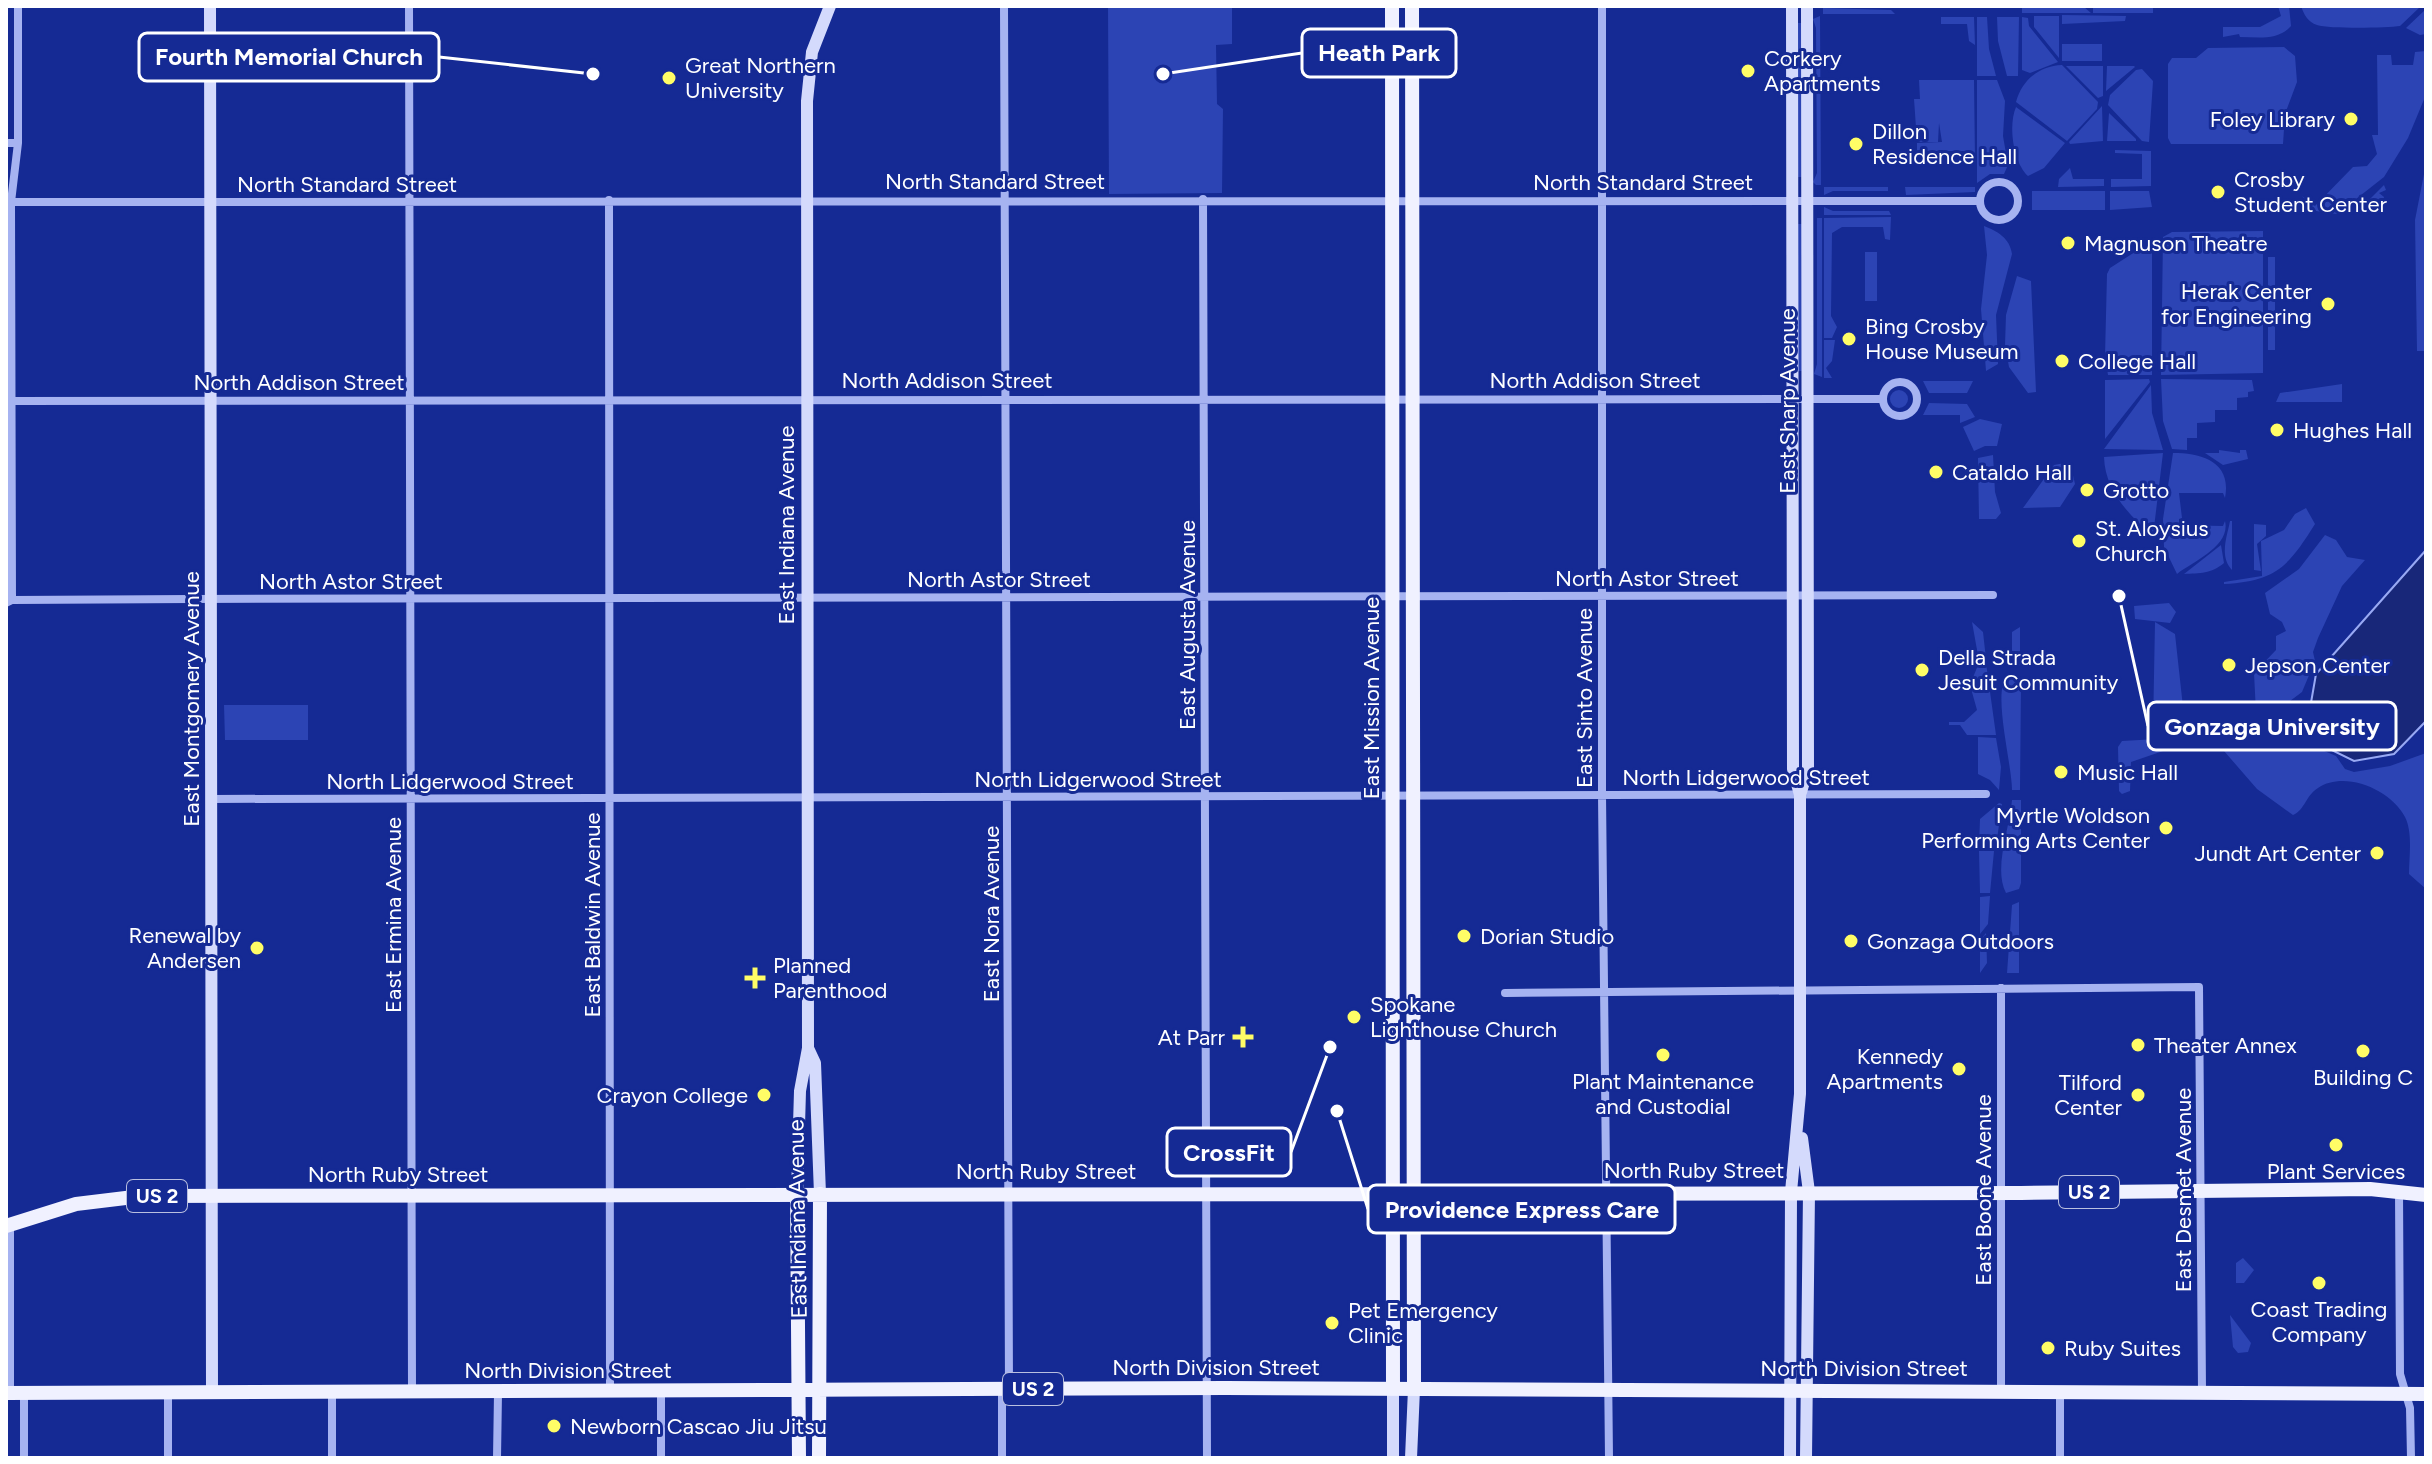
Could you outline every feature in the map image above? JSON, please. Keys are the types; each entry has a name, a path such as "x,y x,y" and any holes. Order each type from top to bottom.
{"main road":[{"name":"East Mission Avenue","path":"1392,6 1393,1389"},
{"name":"East Mission Avenue","path":"1412,6 1416,597 1414,1389"},
{"name":"North Ruby Street","path":"8,1225 105,1199 212,1195 2399,1191 2426,1195"},
{"name":"East Indiana Avenue","path":"797,1194 799,1458"},
{"name":"East Indiana Avenue","path":"819,1458 820,1194"},
{"name":"North Division Street","path":"13,1393 1207,1388 2426,1394"}],"street":[{"path":"9,601 9,298 11,202 18,143 18,6"},
{"name":"East Montgomery Avenue","path":"210,6 212,1392"},
{"name":"East Ermina Avenue","path":"409,6 412,1393"},
{"name":"East Indiana Avenue","path":"797,1194 800,1091 808,1048 807,101 812,52 830,6"},
{"name":"East Nora Avenue","path":"1002,1458 1006,1389 1009,797 1004,6"},
{"name":"East Sinto Avenue","path":"1602,6 1601,596 1609,1458"},
{"name":"East Sharp Avenue","path":"1792,6 1793,399 1800,596"},
{"name":"East Sharp Avenue","path":"1790,1458 1791,1192 1799,1123 1800,990 1800,795 1793,769 1808,399 1807,6"},
{"path":"6,143 18,143"},
{"name":"North Standard Street","path":"1994,183 2011,186 2017,196 2012,214 2001,219 1989,217 1980,201 1984,189 1994,183"},
{"name":"North Standard Street","path":"11,202 807,199 1980,201"},
{"name":"East Augusta Avenue","path":"1203,199 1207,1458"},
{"name":"East Baldwin Avenue","path":"609,200 610,1391"},
{"path":"1899,382 1909,385 1917,399 1910,413 1900,416 1886,410 1883,399 1886,389 1899,382"},
{"name":"North Addison Street","path":"11,401 1392,397 1883,399"},
{"name":"North Astor Street","path":"9,601 1993,595"},
{"name":"North Lidgerwood Street","path":"211,799 1986,794"},
{"name":"East Desmet Avenue","path":"2001,988 2199,987 2202,1392"},
{"path":"1505,993 2001,988"},
{"name":"East Boone Avenue","path":"2001,988 2001,1391"},
{"name":"East Indiana Avenue","path":"808,1048 815,1063 820,1194"},
{"name":"East Sharp Avenue","path":"1799,1123 1809,1192 1806,1458"},
{"path":"2399,1191 2400,1374 2411,1415 2411,1458"},
{"path":"8,1225 13,1393 24,1458"},
{"path":"1393,1389 1393,1458"},
{"path":"1411,1458 1414,1389"},
{"path":"332,1391 332,1458"},
{"path":"661,1391 661,1458"},
{"path":"2060,1391 2060,1458"},
{"path":"168,1393 168,1458"},
{"path":"497,1458 498,1393"}],"shaded area":[{"path":"1108,6 1232,6 1232,44 1216,45 1217,104 1223,109 1222,193 1109,194"},
{"path":"2278,6 2289,6 2291,26 2286,31 2274,36 2240,37 2239,34 2223,37 2223,27 2260,27 2281,16"},
{"path":"2301,6 2421,6 2400,26 2358,28 2317,25 2307,18"},
{"path":"2022,7 2084,7 2091,13 2022,13"},
{"path":"2093,7 2153,7 2153,13 2093,13"},
{"path":"1823,8 1891,10 1895,14 1823,14"},
{"path":"2426,9 2426,34 2420,35 2406,28"},
{"path":"2062,15 2126,16 2125,21 2062,24"},
{"path":"1820,16 1821,185 1816,185 1813,182 1817,173 1816,28 1813,19"},
{"path":"2034,16 2059,16 2059,58 2034,27"},
{"path":"1941,17 1974,17 1975,45 1969,41 1967,24 1941,24"},
{"path":"1977,17 1987,17 1989,49 1996,76 1977,76"},
{"path":"1997,17 2019,17 2018,76 2007,76 1998,41"},
{"path":"2022,17 2028,18 2029,26 2058,62 2030,73 2022,70"},
{"path":"1796,23 1803,23 1804,177 1796,177"},
{"path":"2062,44 2102,44 2102,61 2062,61"},
{"path":"2284,47 2295,56 2297,82 2285,114 2283,144 2171,144 2168,138 2168,64 2172,58 2196,58 2208,48"},
{"path":"2426,51 2425,97 2408,138 2384,177 2337,214 2316,211 2302,196 2315,206 2353,167 2367,166 2377,154 2372,135 2378,135 2377,55 2391,55 2392,65 2413,65 2415,52"},
{"path":"2062,65 2098,102 2097,109 2067,141 2016,102 2022,87 2039,71"},
{"path":"2066,66 2103,66 2103,96 2098,98"},
{"path":"2107,66 2134,66 2135,67 2106,91"},
{"path":"2142,69 2153,81 2149,142 2142,141 2108,105 2110,95 2136,70"},
{"path":"1919,80 1974,80 1975,160 1969,160 1967,151 1917,151 1917,143 1942,142 1939,123 1938,142 1917,142 1914,99 1920,99"},
{"path":"1977,80 1997,80 2005,101 2003,136 2008,165 2004,174 1990,174 1977,183"},
{"path":"2102,106 2103,141 2070,144 2069,142"},
{"path":"2016,107 2065,143 2044,168 2028,176 2019,162 2013,143 2012,123"},
{"path":"2109,113 2136,139 2136,141 2107,141"},
{"path":"2115,150 2151,151 2151,186 2111,187 2111,179 2142,179 2142,154 2115,153"},
{"path":"2070,168 2073,179 2104,179 2104,186 2058,187 2059,179"},
{"path":"2424,174 2426,351 2417,351 2415,220"},
{"path":"2384,185 2386,190 2379,193 2384,197 2382,207 2371,214 2367,202"},
{"path":"1824,187 1888,187 1888,191 1833,191 1824,195"},
{"path":"1905,187 1975,187 1975,192 1906,195"},
{"path":"2032,191 2105,191 2105,210 2032,210"},
{"path":"2110,191 2149,191 2152,207 2110,210"},
{"path":"1824,207 1833,211 1889,211 1891,215 1824,215"},
{"path":"1891,217 1890,240 1885,239 1883,227 1842,227 1832,233 1831,316 1837,327 1832,338 1824,338 1824,218"},
{"path":"1817,218 1822,218 1822,377 1814,374 1817,364"},
{"path":"1796,224 1804,224 1804,371 1796,371"},
{"path":"1984,226 2006,239 2012,254 1996,315 1998,364 1986,371 1981,309 1987,255"},
{"path":"2263,231 2263,373 2161,375 2163,237 2172,232"},
{"path":"2152,241 2152,375 2108,375 2105,356 2107,274 2110,268"},
{"path":"1865,252 1877,252 1877,301 1865,301"},
{"path":"2268,257 2275,257 2275,350 2268,350"},
{"path":"2017,276 2031,281 2036,392 2028,393 2009,367 2005,345 2006,315"},
{"path":"1824,340 1835,340 1832,361 1826,368 1832,378 1824,378"},
{"path":"2149,379 2150,382 2105,439 2105,380"},
{"path":"2161,379 2252,380 2254,391 2248,392 2248,397 2237,398 2237,410 2215,410 2215,422 2197,423 2197,438 2187,438 2187,450 2172,449 2163,421"},
{"path":"1923,381 1973,381 1967,393 1929,393"},
{"path":"2342,384 2342,402 2276,402 2280,393"},
{"path":"2151,385 2152,413 2163,450 2104,449"},
{"path":"1895,390 1903,390 1908,399 1906,406 1895,408 1890,403 1890,395"},
{"path":"1929,403 1967,404 1975,417 1960,423 1960,415 1923,415"},
{"path":"1980,419 2002,424 1997,446 1985,446 1974,451 1963,427"},
{"path":"2219,450 2240,453 2240,450 2246,450 2248,459 2223,465 2205,453 2219,453"},
{"path":"2163,453 2153,536 2120,501 2109,481 2104,457"},
{"path":"2173,453 2194,455 2212,462 2224,476 2226,486 2225,498 2223,493 2179,493 2182,518 2179,525 2223,526 2225,521 2225,530 2210,552 2177,574 2164,547 2163,519"},
{"path":"1993,455 1995,492 2001,513 1996,519 1979,519 1978,458"},
{"path":"2070,462 2075,484 2060,507 2023,508 2054,465"},
{"path":"2306,508 2315,524 2288,561 2269,575 2224,584 2262,576 2261,541 2284,530 2295,514"},
{"path":"2232,521 2232,570 2225,553"},
{"path":"2254,524 2266,525 2266,536 2257,544 2261,571 2254,570"},
{"path":"2325,535 2336,540 2347,557 2365,560 2342,586 2318,638 2313,652 2315,661 2302,692 2290,701 2285,713 2289,727 2299,740 2336,756 2345,769 2354,772 2390,766 2426,753 2426,889 2409,874 2410,837 2405,817 2378,791 2354,782 2329,783 2314,791 2293,815 2257,789 2211,736 2215,731 2228,734 2238,731 2256,713 2254,673 2276,650 2276,636 2286,631 2282,622 2270,614 2265,593 2299,569"},
{"path":"2221,545 2224,563 2219,567 2184,574"},
{"path":"2426,550 2426,721 2394,754 2354,761 2305,737 2316,674"},
{"path":"2169,603 2176,612 2170,623 2135,619 2134,606"},
{"path":"1972,622 1983,632 1986,659 1979,661"},
{"path":"2155,622 2175,634 2183,707 2177,719 2153,729"},
{"path":"2020,627 2020,666 2012,657 2012,632"},
{"path":"1986,663 1996,735 1967,735 1960,725 1949,725 1949,722 1964,722 1977,710 1970,685 1978,665"},
{"path":"2007,675 2021,680 2020,790 2012,790 2002,712 2001,696"},
{"path":"224,705 308,705 308,740 225,740"},
{"path":"2186,728 2201,738 2131,762 2130,791 2122,794 2119,791 2118,747 2122,741 2157,739"},
{"path":"1978,737 1996,738 2001,767 1999,790 1990,780 1978,774"},
{"path":"2012,800 2021,800 2021,883 2019,889 2006,893 2001,872"},
{"path":"1999,803 2002,804 1996,846 1979,846 1980,819"},
{"path":"1979,851 1994,851 1990,893 1980,893"},
{"path":"1990,896 1988,924 1980,934 1980,897"},
{"path":"2019,902 2019,973 2007,973 2012,905"},
{"path":"1986,933 1987,963 1980,973 1980,940"},
{"path":"2243,1258 2254,1270 2244,1283 2236,1283 2236,1263"},
{"path":"2230,1315 2251,1343 2248,1352 2238,1353 2233,1347"}],"place":[{"name":"Corkery Apartments","path":"1748,71"},
{"name":"Fourth Memorial Church","path":"593,74"},
{"name":"Heath Park","path":"1163,74"},
{"name":"Great Northern University","path":"669,78"},
{"name":"Foley Library","path":"2351,119"},
{"name":"Dillon Residence Hall","path":"1856,144"},
{"name":"Crosby Student Center","path":"2218,192"},
{"name":"Magnuson Theatre","path":"2068,243"},
{"name":"Herak Center for Engineering","path":"2328,304"},
{"name":"Bing Crosby House Museum","path":"1849,339"},
{"name":"College Hall","path":"2062,361"},
{"name":"Hughes Hall","path":"2277,430"},
{"name":"Cataldo Hall","path":"1936,472"},
{"name":"Grotto","path":"2087,490"},
{"name":"St. Aloysius Church","path":"2079,541"},
{"name":"Gonzaga University","path":"2119,596"},
{"name":"Jepson Center","path":"2229,665"},
{"name":"Della Strada Jesuit Community","path":"1922,670"},
{"name":"Music Hall","path":"2061,772"},
{"name":"Myrtle Woldson Performing Arts Center","path":"2166,828"},
{"name":"Jundt Art Center","path":"2377,853"},
{"name":"Dorian Studio","path":"1464,936"},
{"name":"Gonzaga Outdoors","path":"1851,941"},
{"name":"Renewal by Andersen","path":"257,948"},
{"name":"Planned Parenthood","path":"755,978"},
{"name":"Spokane Lighthouse Church","path":"1354,1017"},
{"name":"At Parr","path":"1243,1037"},
{"name":"Theater Annex","path":"2138,1045"},
{"name":"CrossFit","path":"1330,1047"},
{"name":"Building C","path":"2363,1051"},
{"name":"Plant Maintenance and Custodial","path":"1663,1055"},
{"name":"Kennedy Apartments","path":"1959,1069"},
{"name":"Crayon College","path":"764,1095"},
{"name":"Tilford Center","path":"2138,1095"},
{"name":"Providence Express Care","path":"1337,1111"},
{"name":"Plant Services","path":"2336,1145"},
{"name":"Coast Trading Company","path":"2319,1283"},
{"name":"Pet Emergency Clinic","path":"1332,1323"},
{"name":"Ruby Suites","path":"2048,1348"},
{"name":"Newborn Cascao Jiu Jitsu","path":"554,1426"}]}
